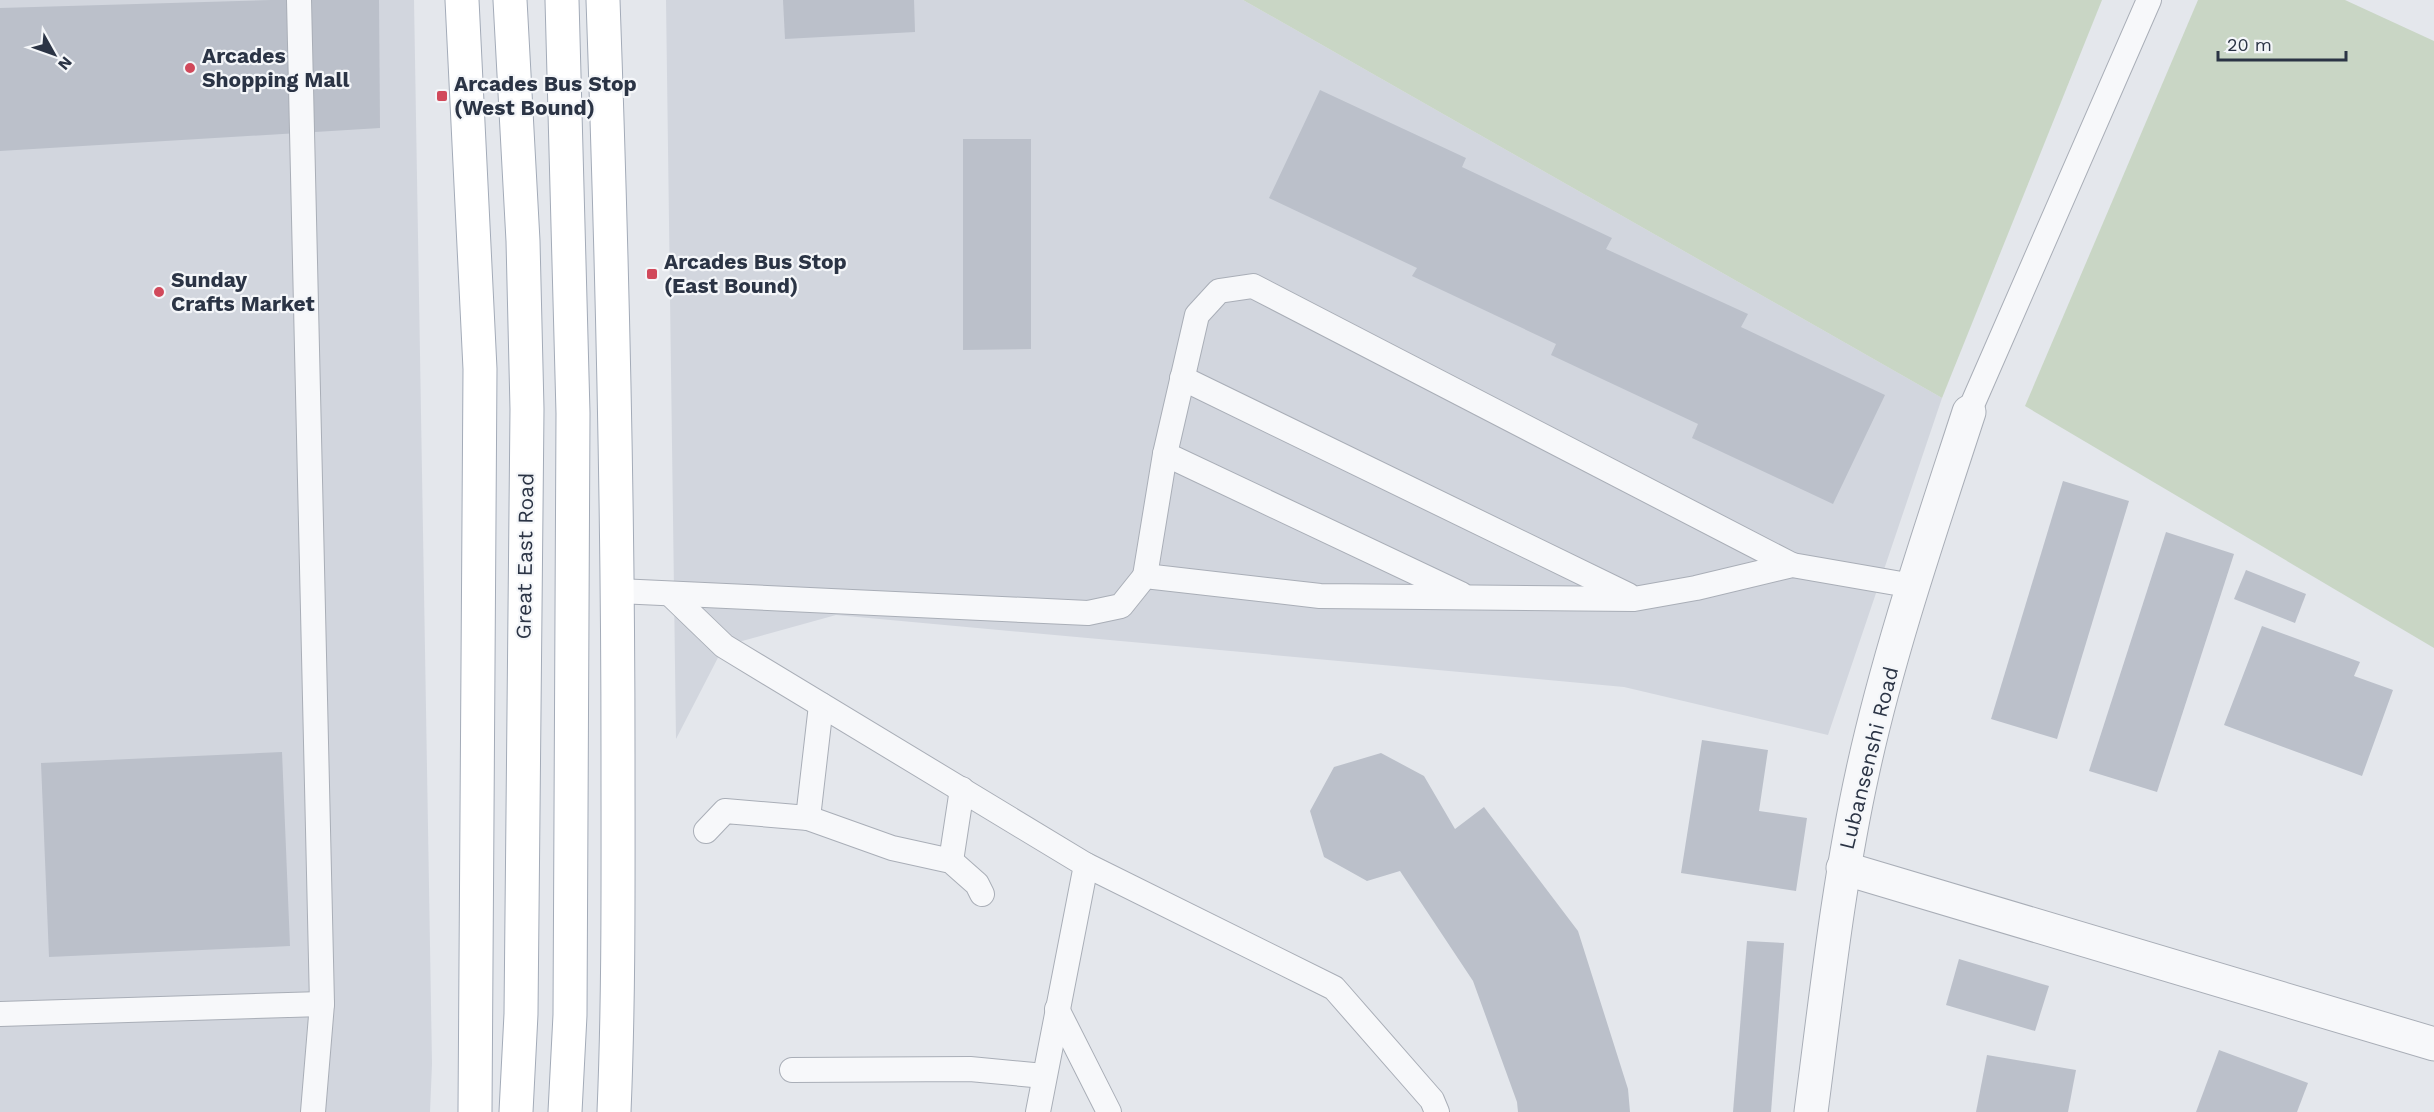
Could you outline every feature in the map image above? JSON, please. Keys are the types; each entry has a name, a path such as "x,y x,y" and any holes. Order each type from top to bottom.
{"main road":[{"path":"462,0 480,369 475,1112"},
{"name":"Great East Road","path":"510,0 523,240 527,409 521,1014 516,1112"},
{"path":"561,0 573,413 570,1003 565,1112"},
{"path":"603,0 615,358 618,591 618,1020 614,1112"}],"street":[{"name":"Lubansenshi Road","path":"1810,1112 1843,868 1863,768 1913,586 1969,412"},
{"path":"1843,868 2434,1044"}],"lane":[{"path":"1969,412 2149,0"},
{"path":"300,4 322,1004 313,1112"},
{"path":"618,591 1088,614 1121,606 1145,576 1165,454 1197,315 1219,291 1253,286 1792,565 1913,586"},
{"path":"1182,378 1634,599"},
{"path":"1165,454 1467,597"},
{"path":"1145,576 1320,596 1634,599 1696,588 1792,565"},
{"path":"670,594 724,646 1086,865 1334,988 1432,1100 1437,1112"},
{"path":"808,818 821,705"},
{"path":"951,861 962,789"},
{"path":"706,831 725,811 808,818 892,848 951,861 977,884 982,894"},
{"path":"1038,1112 1086,865"},
{"path":"0,1014 322,1004"},
{"path":"1057,1009 1109,1112"},
{"path":"792,1070 970,1069 1044,1076"}],"shaded area":[{"path":"0,0 414,0 432,1064 430,1112 0,1112"},
{"path":"666,0 1243,0 1942,398 1828,735 1624,687 836,615 724,646 676,739"}],"green space":[{"path":"1243,0 2102,0 1942,398"},
{"path":"2198,0 2345,0 2434,41 2434,648 2025,406"}],"building":[{"name":"Arcades Shopping Mall","path":"271,0 379,0 380,128 0,151 0,8"},
{"path":"783,0 914,0 915,32 785,39"},
{"path":"1320,90 1466,158 1462,167 1612,238 1606,249 1748,314 1741,327 1885,395 1833,504 1692,438 1698,424 1551,355 1556,344 1412,276 1417,268 1269,198"},
{"path":"963,139 1031,139 1031,349 963,350"},
{"path":"2063,481 2129,501 2057,739 1991,719"},
{"path":"2166,532 2234,554 2157,792 2089,771"},
{"path":"2246,570 2306,594 2295,623 2234,599"},
{"path":"2262,626 2360,662 2354,676 2393,690 2362,776 2224,725"},
{"path":"1702,740 1768,750 1759,811 1807,818 1796,891 1681,873"},
{"path":"282,752 290,946 49,957 41,763"},
{"path":"1381,753 1424,776 1455,829 1484,807 1578,931 1628,1089 1630,1112 1518,1112 1517,1102 1473,981 1400,871 1367,881 1324,857 1310,811 1334,767"},
{"path":"1747,941 1784,943 1771,1112 1733,1112"},
{"path":"1959,959 2049,986 2035,1031 1946,1005"},
{"path":"2219,1050 2308,1083 2297,1112 2196,1112"},
{"path":"1987,1055 2076,1070 2068,1112 1976,1112"}],"place":[{"name":"Arcades Shopping Mall","path":"190,68"},
{"name":"Arcades Bus Stop (West Bound)","path":"442,96"},
{"name":"Arcades Bus Stop (East Bound)","path":"652,274"},
{"name":"Sunday Crafts Market","path":"159,292"}]}
